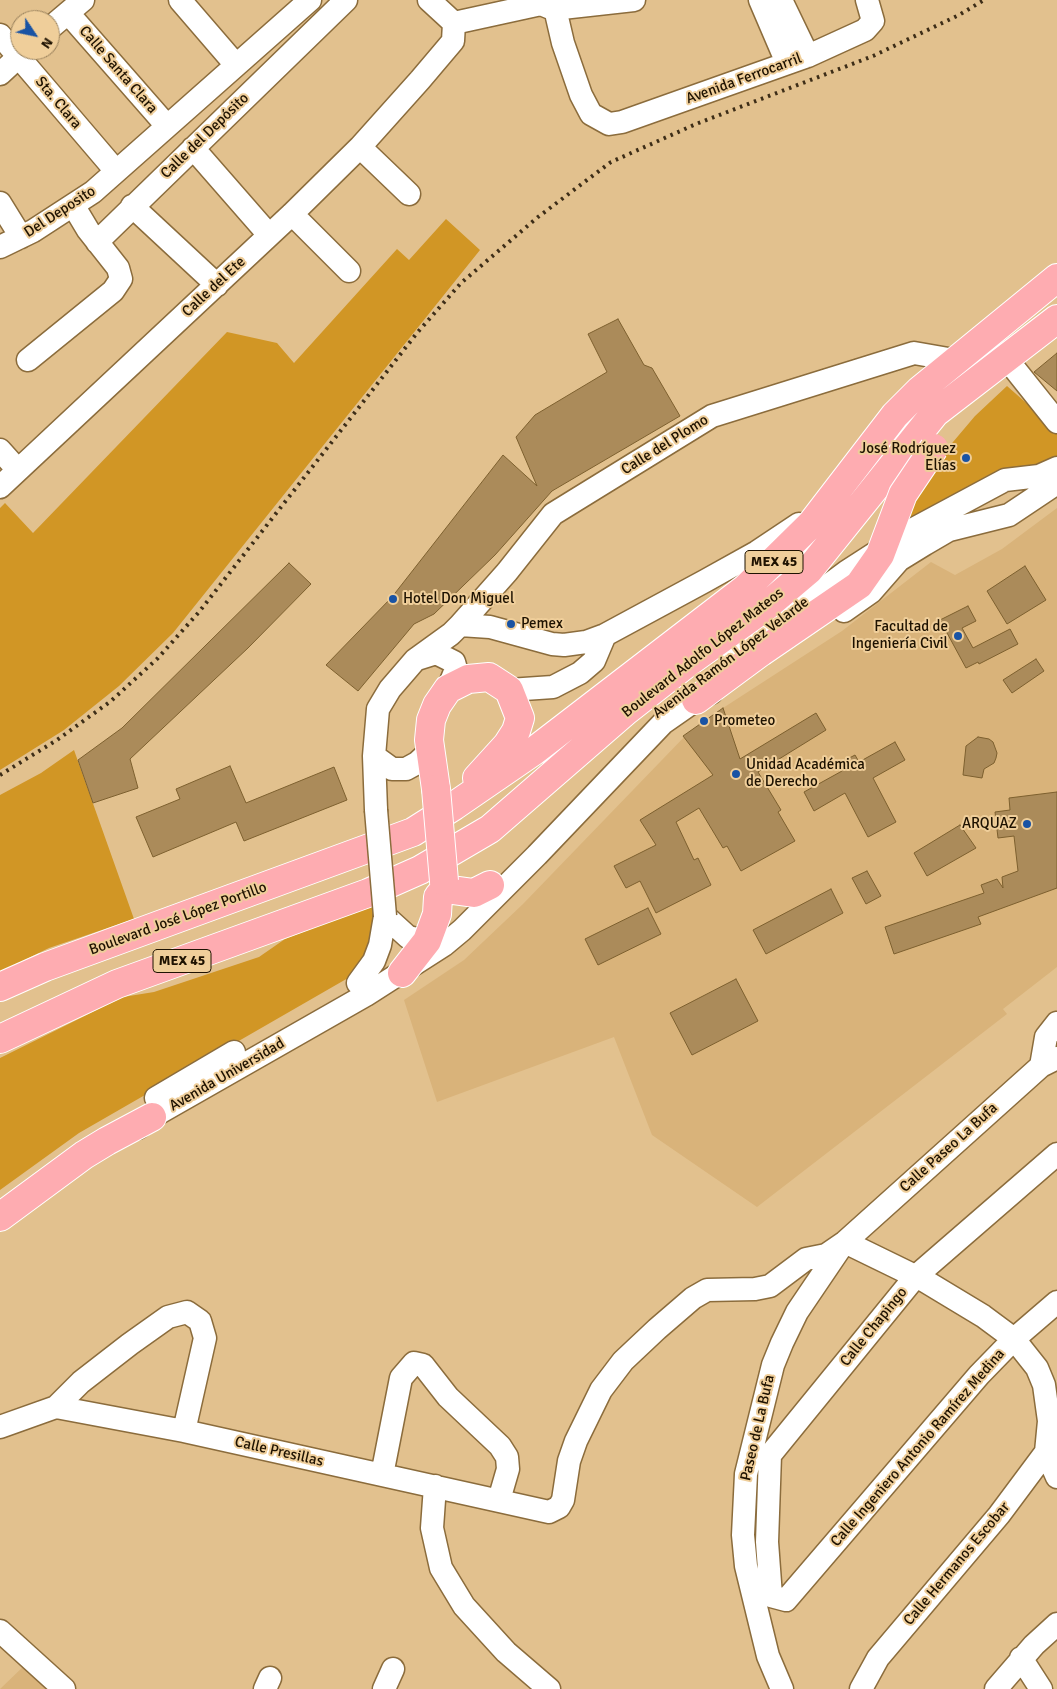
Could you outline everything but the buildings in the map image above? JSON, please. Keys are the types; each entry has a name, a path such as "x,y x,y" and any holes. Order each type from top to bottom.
{"main road":[{"name":"Boulevard Adolfo López Mateos","path":"445,798 534,751 746,588 812,523 895,415 954,360 1057,278"},
{"name":"Boulevard Adolfo López Mateos","path":"0,1039 117,984 368,893 420,870 461,848 490,829 626,711 690,661 764,608 808,570 935,413 1057,319"},
{"path":"696,700 760,652 859,585 880,555 904,494 934,448 968,387"},
{"path":"402,973 435,943 438,897 444,885 445,798 430,751 431,720 448,689 468,679 489,677 510,690 520,718 516,731 445,798"},
{"name":"Boulevard José López Portillo","path":"0,987 45,967 412,832 445,798"},
{"path":"444,885 474,893 490,885"},
{"path":"0,1217 84,1155 152,1118"}],"street":[{"path":"180,0 236,65"},
{"name":"Calle del Depósito","path":"116,171 310,0"},
{"name":"Calle del Depósito","path":"97,242 346,0"},
{"path":"429,0 454,32 541,4 553,5 634,0"},
{"path":"760,0 786,63"},
{"path":"781,0 808,56"},
{"name":"Avenida Ferrocarril","path":"553,5 581,95 591,114 608,124 622,122 808,56 864,30 870,10"},
{"path":"60,20 76,6"},
{"name":"Calle Santa Clara","path":"76,6 167,126"},
{"name":"Calle del Ete","path":"265,231 292,214 360,147 420,80 454,32"},
{"name":"Sta. Clara","path":"0,35 10,43"},
{"path":"0,74 15,60"},
{"name":"Sta. Clara","path":"28,60 116,171"},
{"name":"Calle del Ete","path":"0,486 217,285 265,231 396,96 420,80"},
{"path":"360,147 409,194"},
{"path":"193,148 265,231"},
{"name":"Del Deposito","path":"0,247 21,237 94,192 116,171"},
{"path":"0,203 21,237"},
{"path":"28,360 113,292 121,279 118,268 97,242 73,205"},
{"path":"132,206 217,285"},
{"path":"292,214 349,272"},
{"name":"Calle del Plomo","path":"460,625 507,572 553,514 712,416 914,353 954,360"},
{"path":"1006,358 1057,422"},
{"path":"0,450 18,470"},
{"name":"Avenida Ramón López Velarde","path":"458,925 490,885 662,708 846,572 951,508 1005,480 1039,476 1057,468"},
{"name":"Avenida Ramón López Velarde","path":"458,925 663,723 696,700 745,679 871,592 899,560 949,530 1009,515 1036,495 1055,487"},
{"name":"Boulevard Adolfo López Mateos","path":"460,625 490,627 564,645 579,644 605,635 758,552 823,508"},
{"path":"949,530 951,508"},
{"path":"358,983 374,961 380,945 386,916 376,810 374,756 378,709 390,689 415,660 451,634 460,625"},
{"path":"510,690 553,687 580,673 594,661 605,635"},
{"path":"415,660 436,653 454,662 456,669 448,689"},
{"path":"374,756 392,769 406,769 417,763 430,751"},
{"path":"386,916 408,937 435,943"},
{"name":"Avenida Universidad","path":"0,1201 53,1162 185,1081 358,983 435,943 458,925"},
{"name":"Avenida Universidad","path":"0,1233 152,1118 402,973"},
{"path":"1049,1062 1046,1037 1057,1024"},
{"name":"Calle Paseo La Bufa","path":"845,1242 1049,1062"},
{"name":"Calle Chapingo","path":"786,1600 771,1596 767,1542 770,1455 915,1277 1057,1154"},
{"path":"845,1242 915,1277 983,1316 1014,1339 1037,1368 1044,1385 1051,1447 1057,1478"},
{"name":"Calle Presillas","path":"56,1407 184,1431 549,1512 558,1507 563,1500 569,1461 576,1441 601,1390 623,1361 657,1329 693,1298 707,1290 770,1286 806,1259 826,1254 845,1242"},
{"name":"Paseo de La Bufa","path":"782,1689 768,1656 746,1566 743,1535 746,1474 773,1365 782,1343 807,1296 845,1242"},
{"name":"Calle Ingeniero Antonio Ramírez Medina","path":"786,1600 978,1375 1014,1339 1057,1302"},
{"path":"0,1427 56,1407 81,1382 130,1344 168,1317 187,1312 200,1321 205,1338 184,1431"},
{"path":"382,1475 401,1378 414,1363 423,1365 448,1397 500,1446 507,1457 508,1469 499,1500"},
{"name":"Calle Hermanos Escobar","path":"861,1689 878,1658 999,1515 1051,1447"},
{"path":"435,1486 432,1528 441,1568 464,1606 506,1652 549,1689"},
{"path":"996,1689 1021,1658 1057,1624"},
{"path":"0,1631 64,1689"},
{"path":"1021,1658 1041,1689"}],"shaded area":[{"path":"446,219 480,250 173,633 119,686 64,730 0,770 0,508 5,503 33,533 227,332 277,343 294,363 397,249 409,260"},
{"path":"1007,386 1057,430 1057,465 892,542 900,520 942,455 975,416"},
{"path":"1057,508 1057,967 1003,1009 1007,1014 757,1207 652,1135 614,1037 437,1102 404,1000 464,960 523,904 688,733 723,708 842,631 931,562 955,575 1002,549"},
{"path":"74,750 134,919 49,948 0,972 0,795 41,773"},
{"path":"372,905 375,933 355,974 79,1133 0,1190 0,1058 123,997 154,992 259,957 285,939"},
{"path":"26,1664 56,1689 0,1689"}],"railway":[{"path":"0,775 57,740 111,701 158,658 199,612 417,333 461,283 538,217 611,162 696,124 873,56 959,15 984,0"}],"place":[{"name":"José Rodríguez Elías","path":"966,458"},
{"name":"Hotel Don Miguel","path":"393,599"},
{"name":"Pemex","path":"511,624"},
{"name":"Facultad de Ingeniería Civil","path":"958,636"},
{"name":"Prometeo","path":"704,721"},
{"name":"Unidad Académica de Derecho","path":"736,774"},
{"name":"ARQUAZ","path":"1027,824"}]}
